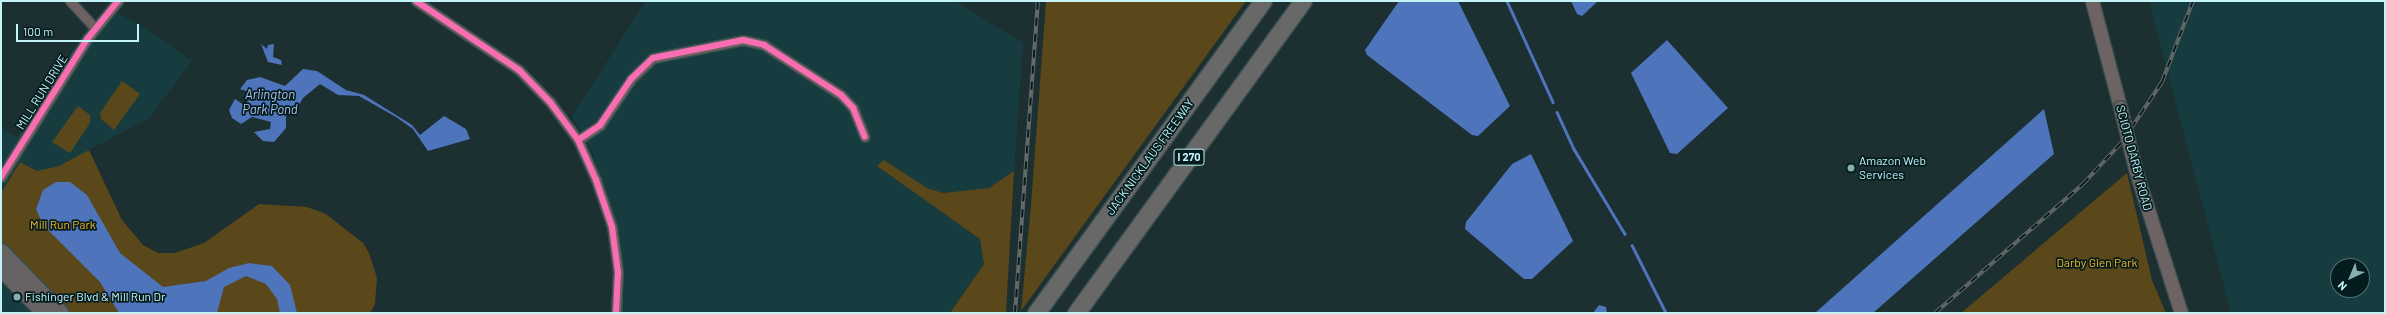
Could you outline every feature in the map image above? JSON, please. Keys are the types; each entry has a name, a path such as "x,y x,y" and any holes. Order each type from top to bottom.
{"highway":[{"name":"JACK NICKLAUS FREEWAY","path":"1038,310 1263,1"},
{"name":"I 270","path":"1076,313 1302,1"}],"main road":[{"name":"SCIOTO DARBY ROAD","path":"2092,1 2136,172 2181,313"},
{"path":"1,251 62,313"},
{"path":"1,269 44,313"}],"street":[{"path":"70,1 95,28"},
{"path":"416,1 519,70 550,102 578,140 596,180 612,227 618,272 616,313"},
{"name":"MILL RUN DRIVE","path":"1,177 95,28 115,2"},
{"path":"578,140 600,125 631,79 653,58 743,40 764,45 841,95 853,108 865,137"}],"shaded area":[{"path":"646,1 955,1 1023,43 1014,171 1003,181 989,188 943,193 927,188 885,160 877,166 980,239 984,264 950,313 621,313 623,268 613,209 592,152 572,116"},
{"path":"2149,1 2385,1 2385,313 2231,313"},
{"path":"106,7 145,28 192,61 149,118 59,166 37,171 20,162 1,193 1,129 17,137 83,35"},
{"path":"1,269 44,313 1,313"}],"green space":[{"path":"1046,1 1246,1 1021,311 1031,205"},
{"path":"122,81 140,94 114,130 101,119 100,113"},
{"path":"78,106 90,115 90,123 70,153 52,142"},
{"name":"Mill Run Park","path":"89,150 122,220 143,245 158,253 175,253 204,243 259,204 307,207 326,214 363,243 369,253 377,278 375,304 370,313 68,313 22,261 1,246 1,193 20,162 37,171 59,166"},
{"path":"884,160 927,188 943,193 989,188 1014,171 1006,313 950,313 984,264 980,239 877,166"},
{"name":"Darby Glen Park","path":"2127,173 2152,280 2166,313 1961,313"}],"water":[{"path":"1399,1 1458,1 1510,106 1478,136 1472,135 1367,55 1365,50"},
{"path":"1571,1 1598,1 1582,16 1577,14"},
{"path":"1667,40 1728,108 1677,154 1670,153 1631,73"},
{"path":"261,44 267,49 268,45 274,44 273,57 281,60 282,65 268,62"},
{"name":"Arlington Park Pond","path":"303,69 317,71 346,90 364,95 412,125 420,135 444,116 466,129 470,139 428,151 413,129 396,117 359,96 338,95 320,84 303,98 296,110 286,116 286,128 274,142 263,141 254,132 270,129 271,122 252,117 241,124 232,118 229,110 235,99 244,105 252,97 252,93 240,89 247,80 260,77 285,86"},
{"path":"2044,109 2054,154 1873,313 1815,313"},
{"path":"1531,154 1573,241 1532,279 1524,279 1465,229 1466,222 1512,164"},
{"path":"56,182 70,182 87,195 120,253 163,287 206,281 229,268 249,263 272,266 290,285 297,313 280,313 277,299 266,284 246,276 224,287 217,313 119,313 100,282 43,225 36,209 43,190"},
{"path":"1599,305 1606,307 1607,313 1593,313"}],"waterway":[{"path":"1507,1 1553,102"},
{"path":"1557,112 1574,149 1625,234"},
{"path":"1632,245 1666,313"}],"railway":[{"path":"1015,313 1038,1"},
{"path":"1935,313 2083,184 2122,142 2162,82 2193,1"}],"cycle path":[{"path":"1,177 88,38 118,1"},
{"path":"416,1 519,70 550,102 578,140 596,180 612,227 618,272 616,313"},
{"path":"578,140 600,125 631,79 653,58 743,40 764,45 841,95 853,108 865,137"}],"place":[{"name":"Amazon Web Services","path":"1851,168"},
{"name":"Fishinger Blvd & Mill Run Dr","path":"17,297"}]}
